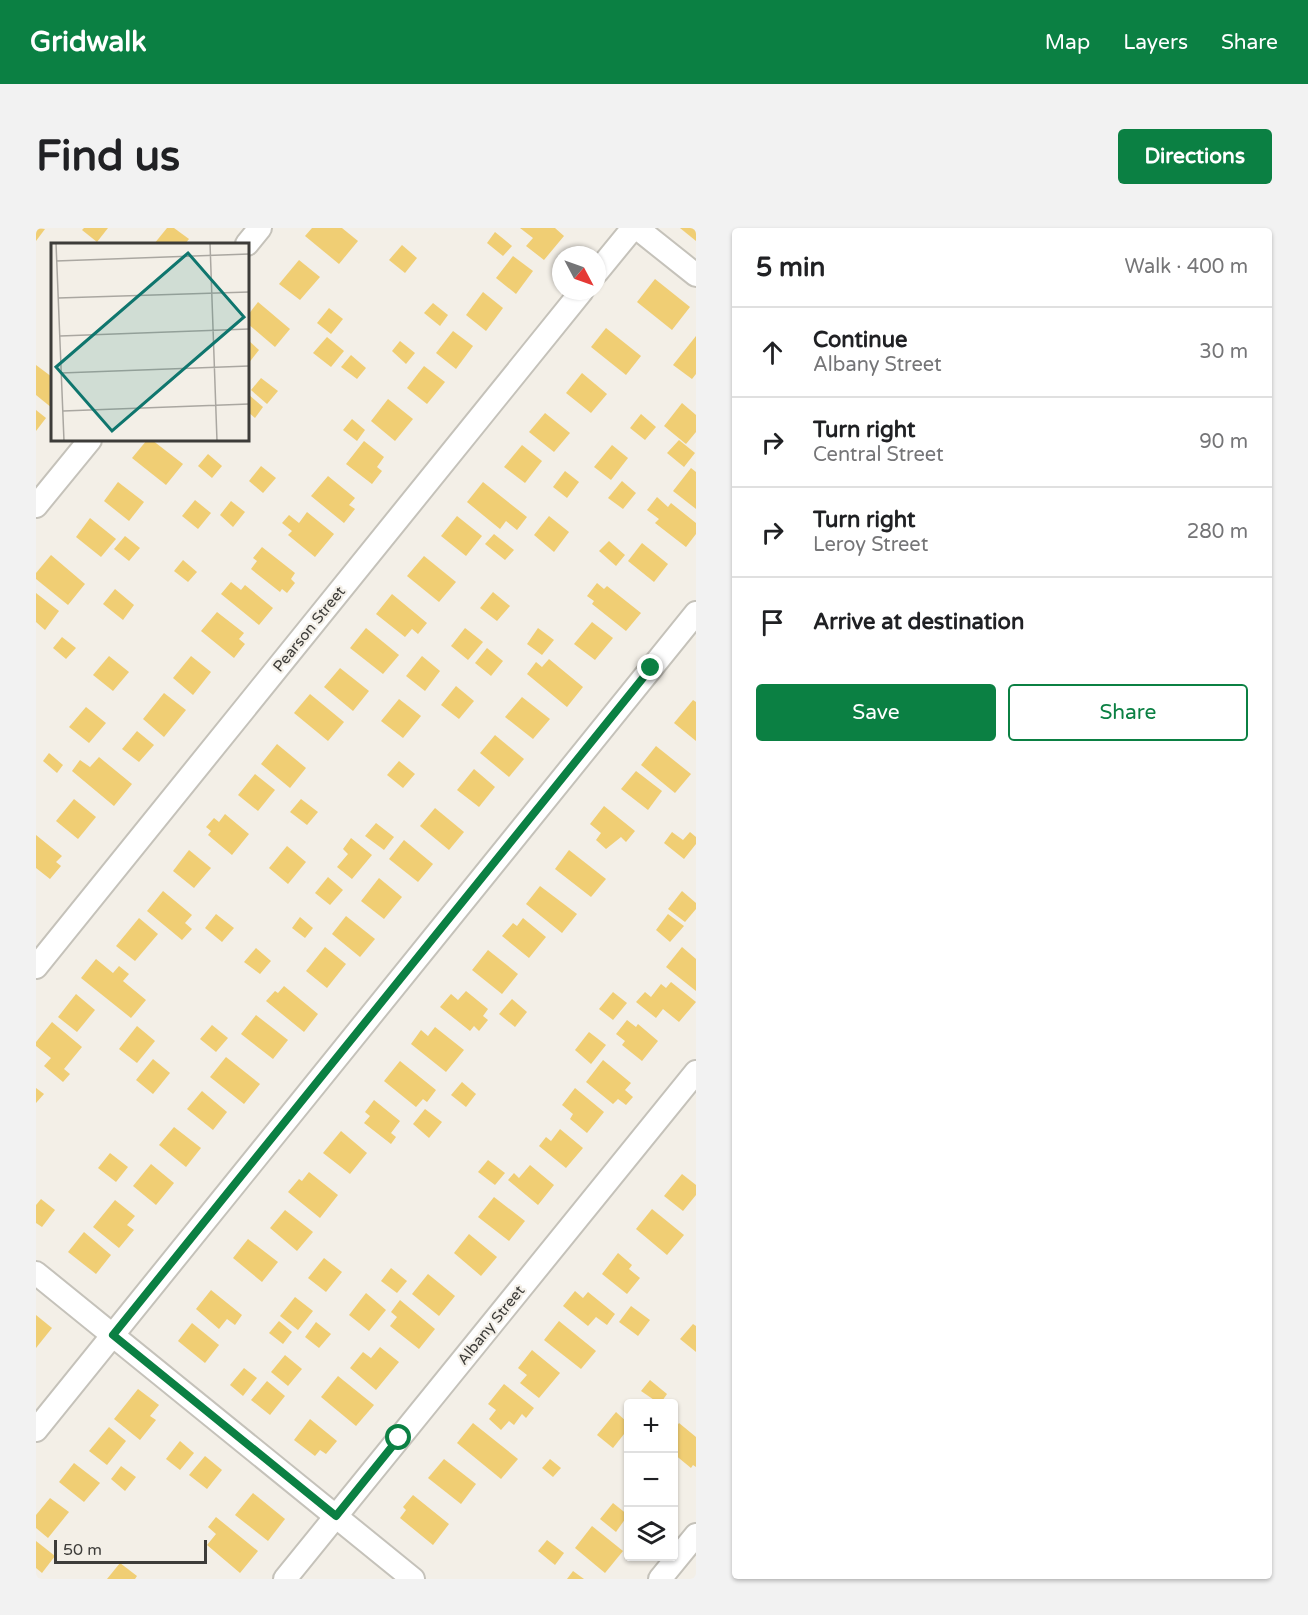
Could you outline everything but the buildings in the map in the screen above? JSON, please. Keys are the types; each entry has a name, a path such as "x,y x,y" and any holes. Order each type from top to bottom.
{"street":[{"path":"248,243 260,228"},
{"path":"606,262 635,228 696,275"},
{"name":"Pearson Street","path":"36,967 575,300"},
{"path":"36,506 89,441"},
{"path":"36,1430 696,613"},
{"name":"Albany Street","path":"285,1579 696,1072"},
{"path":"36,1273 413,1579"},
{"path":"660,1579 696,1535"}],"route":[{"path":"399,1438 336,1516 113,1335 651,668"}]}
